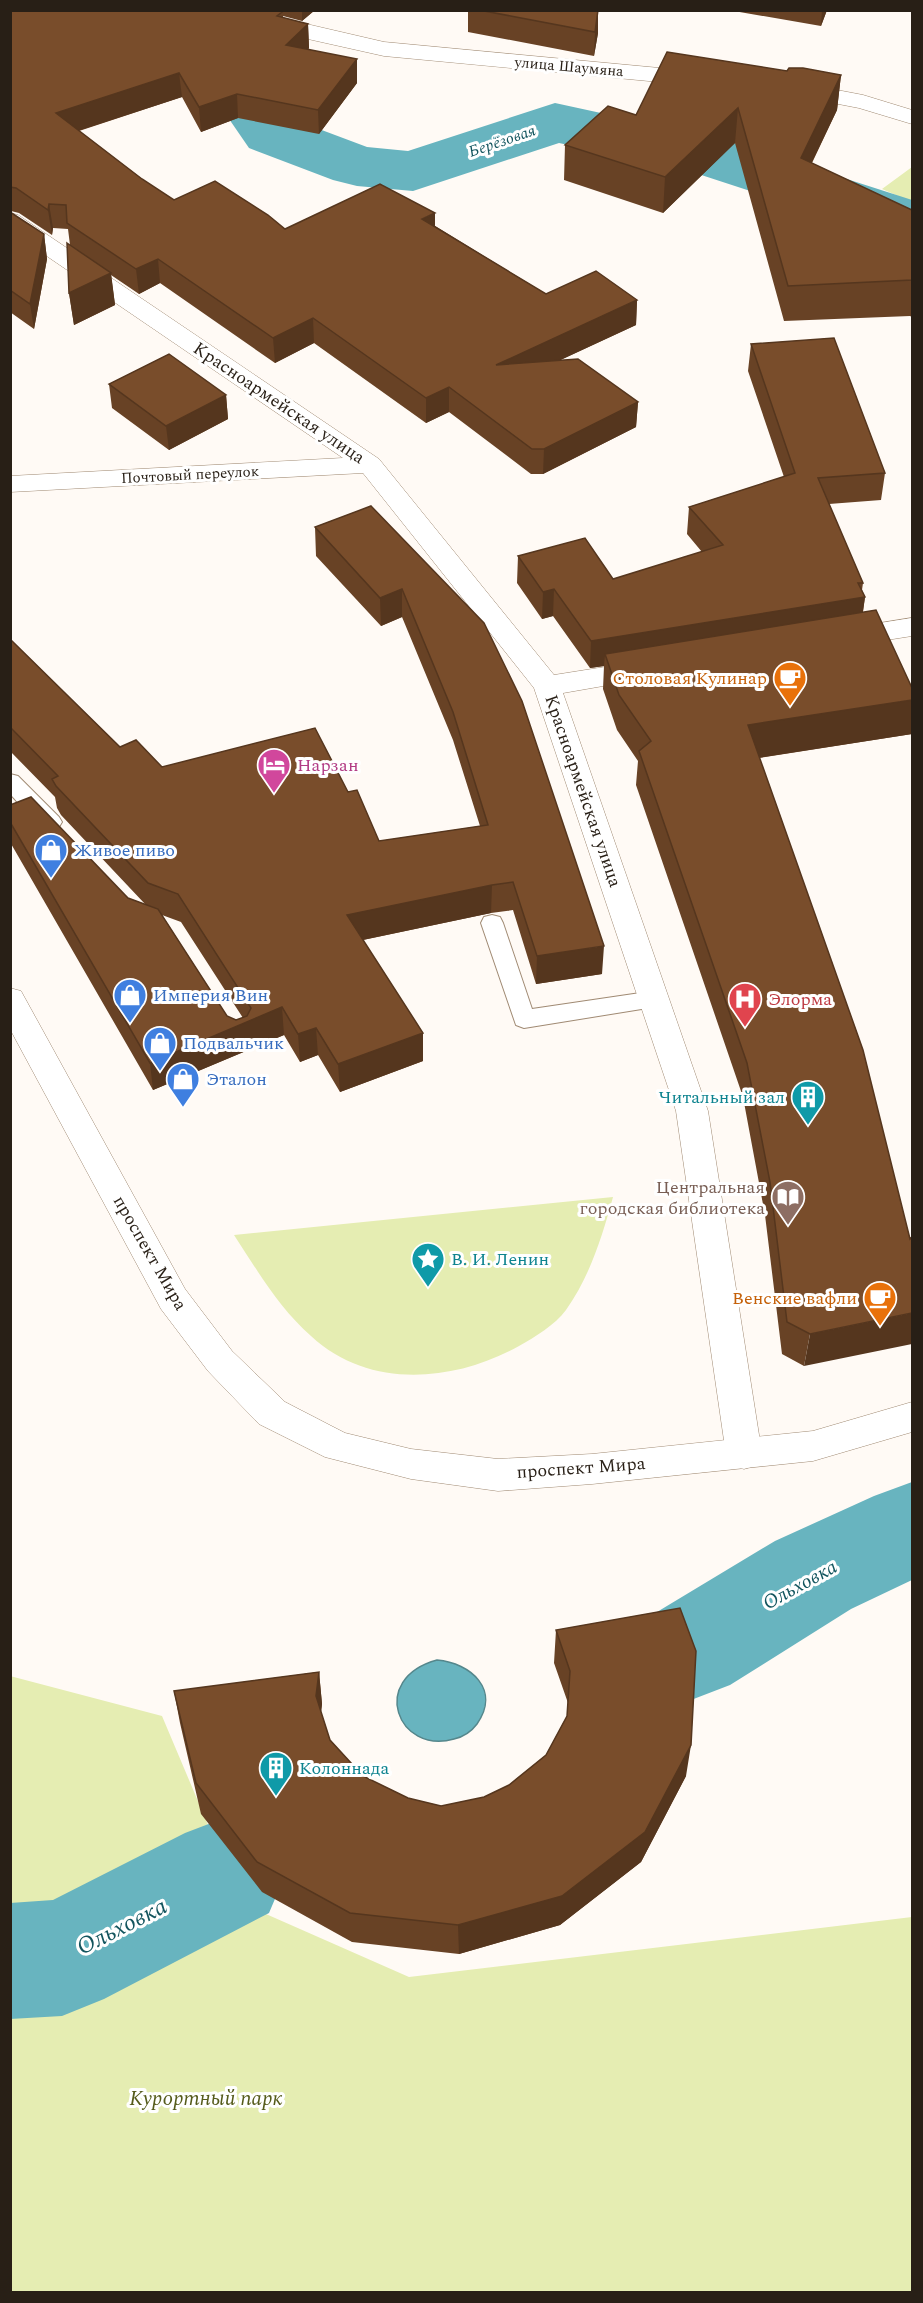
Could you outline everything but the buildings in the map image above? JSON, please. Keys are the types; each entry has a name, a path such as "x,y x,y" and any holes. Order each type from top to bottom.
{"street":[{"name":"улица Шаумяна","path":"226,10 249,19 384,49 727,82"},
{"path":"771,86 863,102 912,117"},
{"name":"Красноармейская улица","path":"10,220 370,465 547,686 692,1111 744,1454"},
{"name":"Почтовый переулок","path":"10,484 370,465"},
{"path":"819,642 912,627"},
{"path":"547,686 680,664"},
{"name":"проспект Мира","path":"10,999 173,1299 220,1361 272,1413 338,1446 411,1464 498,1474 592,1469 813,1446 912,1417"}],"lane":[{"path":"10,781 66,837"},
{"path":"492,923 524,1019 654,999"}],"green space":[{"path":"912,167 912,202 882,189"},
{"path":"613,1197 589,1270 566,1310 551,1326 532,1339 494,1358 440,1373 412,1375 385,1372 359,1365 334,1353 299,1325 269,1288 234,1235"},
{"name":"Курортный парк","path":"10,1676 162,1716 241,1903 409,1977 912,1917 912,2292 11,2292"}],"water":[{"path":"437,1660 461,1666 471,1673 479,1680 486,1700 484,1712 469,1732 454,1739 434,1741 418,1736 406,1726 399,1713 397,1698 403,1683 416,1670"}],"waterway":[{"name":"Берёзовая","path":"137,10 216,55 272,134 357,166 413,171 555,123 702,154 885,213 912,226"},
{"name":"Ольховка","path":"691,1650 813,1575 912,1529"},
{"name":"Ольховка","path":"10,1961 62,1958 227,1873"}],"place":[{"name":"Столовая Кулинар","path":"790,707"},
{"name":"Нарзан","path":"274,794"},
{"name":"Живое пиво","path":"51,879"},
{"name":"Империя Вин","path":"130,1024"},
{"name":"Элорма","path":"745,1028"},
{"name":"Подвальчик","path":"160,1072"},
{"name":"Эталон","path":"183,1108"},
{"name":"Читальный зал","path":"808,1126"},
{"name":"Центральная городская библиотека","path":"788,1226"},
{"name":"В. И. Ленин","path":"428,1288"},
{"name":"Венские вафли","path":"880,1327"},
{"name":"Колоннада","path":"276,1797"}]}
